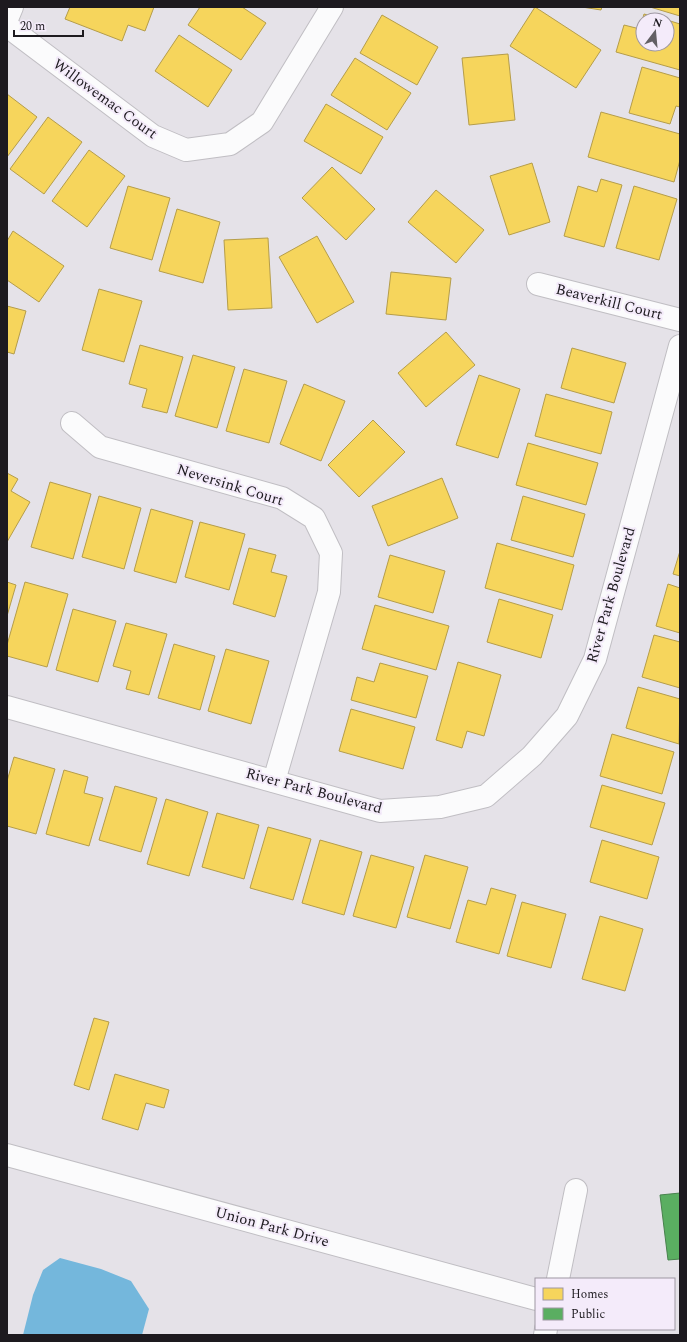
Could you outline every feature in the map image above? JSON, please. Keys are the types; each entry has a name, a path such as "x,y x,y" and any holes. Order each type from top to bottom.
{"street":[{"path":"7,19 12,7"},
{"name":"Willowemac Court","path":"7,26 153,136 186,150 230,144 262,122 332,7"},
{"name":"Beaverkill Court","path":"538,284 680,320"},
{"name":"River Park Boulevard","path":"7,707 380,811 440,807 486,796 532,756 567,716 595,659 680,346"},
{"name":"Neversink Court","path":"72,422 100,447 282,498 314,518 331,553 329,592 274,781"},
{"name":"Union Park Drive","path":"7,1155 535,1299"},
{"path":"558,1278 576,1190"}],"water":[{"path":"60,1258 101,1269 131,1281 149,1309 142,1335 23,1335 33,1295 43,1270"}],"building: Homes":[{"path":"70,7 154,7 145,31 128,25 122,41 65,19"},
{"path":"200,7 242,7 266,23 241,60 188,25"},
{"path":"535,7 601,50 576,88 510,46"},
{"path":"582,7 602,7 601,10"},
{"path":"650,7 680,7 680,16 675,14 675,12 667,12"},
{"path":"382,15 438,47 417,85 360,53"},
{"path":"675,22 680,24 680,70 616,52 624,25 635,28 635,52 675,52"},
{"path":"179,35 232,70 208,107 155,71"},
{"path":"508,54 515,120 469,125 462,58"},
{"path":"355,58 411,93 387,130 331,95"},
{"path":"642,67 680,78 680,107 676,106 670,124 629,113"},
{"path":"7,94 37,117 7,157"},
{"path":"326,104 383,137 361,174 304,141"},
{"path":"601,112 680,134 680,160 674,182 588,157"},
{"path":"48,117 82,142 44,194 10,169"},
{"path":"89,150 125,176 87,227 52,201"},
{"path":"532,163 550,222 509,235 490,176"},
{"path":"332,167 375,209 346,240 302,198"},
{"path":"601,179 622,185 604,247 564,236 578,186 597,192"},
{"path":"128,186 170,198 152,260 110,248"},
{"path":"634,186 677,199 659,260 616,248"},
{"path":"436,190 484,230 456,263 408,222"},
{"path":"177,209 220,222 203,283 159,271"},
{"path":"13,231 64,266 39,302 7,280 7,241"},
{"path":"317,236 354,302 317,323 279,257"},
{"path":"268,238 272,308 228,310 224,240"},
{"path":"391,272 451,278 446,320 386,314"},
{"path":"99,289 142,301 124,362 82,350"},
{"path":"7,306 26,311 14,354 7,352"},
{"path":"446,332 475,365 426,407 398,373"},
{"path":"140,345 183,357 167,413 142,407 147,389 129,384"},
{"path":"572,348 626,363 614,403 561,388"},
{"path":"193,355 235,367 217,428 175,416"},
{"path":"244,369 287,381 269,443 226,431"},
{"path":"479,375 520,389 498,458 456,445"},
{"path":"304,384 345,401 321,461 280,444"},
{"path":"546,394 612,412 601,454 535,436"},
{"path":"373,420 405,452 359,497 328,465"},
{"path":"528,443 598,463 586,505 516,485"},
{"path":"7,473 18,479 11,491 30,502 7,542"},
{"path":"442,478 458,518 388,546 372,506"},
{"path":"50,482 91,494 73,559 31,547"},
{"path":"99,496 141,508 124,569 82,557"},
{"path":"523,496 585,514 573,557 511,540"},
{"path":"151,509 193,521 176,583 134,571"},
{"path":"200,522 245,534 229,590 185,577"},
{"path":"497,543 574,565 562,610 485,588"},
{"path":"249,548 276,555 271,572 287,576 275,617 233,604"},
{"path":"680,551 680,576 673,574"},
{"path":"390,555 445,571 433,613 378,597"},
{"path":"7,582 16,585 7,616"},
{"path":"25,582 68,594 47,667 7,656 7,645"},
{"path":"668,584 680,588 680,633 656,626"},
{"path":"499,599 553,615 541,658 487,642"},
{"path":"375,605 449,626 436,670 362,649"},
{"path":"73,609 116,621 98,682 56,670"},
{"path":"126,623 167,634 149,695 126,689 131,671 113,666"},
{"path":"654,635 680,642 680,688 642,677"},
{"path":"174,644 215,656 200,710 158,698"},
{"path":"226,649 269,661 251,724 208,711"},
{"path":"458,662 501,675 484,736 467,731 462,748 436,740"},
{"path":"380,663 428,676 416,718 351,700 357,677 374,682"},
{"path":"638,687 680,699 679,744 626,728"},
{"path":"351,709 415,727 403,769 339,751"},
{"path":"612,734 674,752 662,794 600,776"},
{"path":"14,757 55,769 36,834 7,826 7,781"},
{"path":"64,770 88,777 84,793 103,798 89,846 46,834"},
{"path":"602,785 665,803 652,845 590,827"},
{"path":"115,786 157,798 141,852 99,840"},
{"path":"166,799 208,812 189,876 147,864"},
{"path":"217,813 259,825 244,879 202,867"},
{"path":"268,827 311,839 293,900 250,888"},
{"path":"320,840 362,852 344,915 302,903"},
{"path":"602,840 659,857 647,899 590,882"},
{"path":"371,855 414,867 396,928 353,916"},
{"path":"425,855 468,867 450,929 407,917"},
{"path":"491,888 516,895 499,954 456,942 468,900 486,905"},
{"path":"522,902 566,914 551,968 507,956"},
{"path":"600,916 643,929 625,991 582,979"},
{"path":"94,1018 109,1022 89,1090 74,1085"},
{"path":"115,1074 169,1090 164,1108 146,1103 138,1130 102,1119"}],"building: Public":[{"path":"680,1193 680,1259 668,1260 660,1195"}]}
